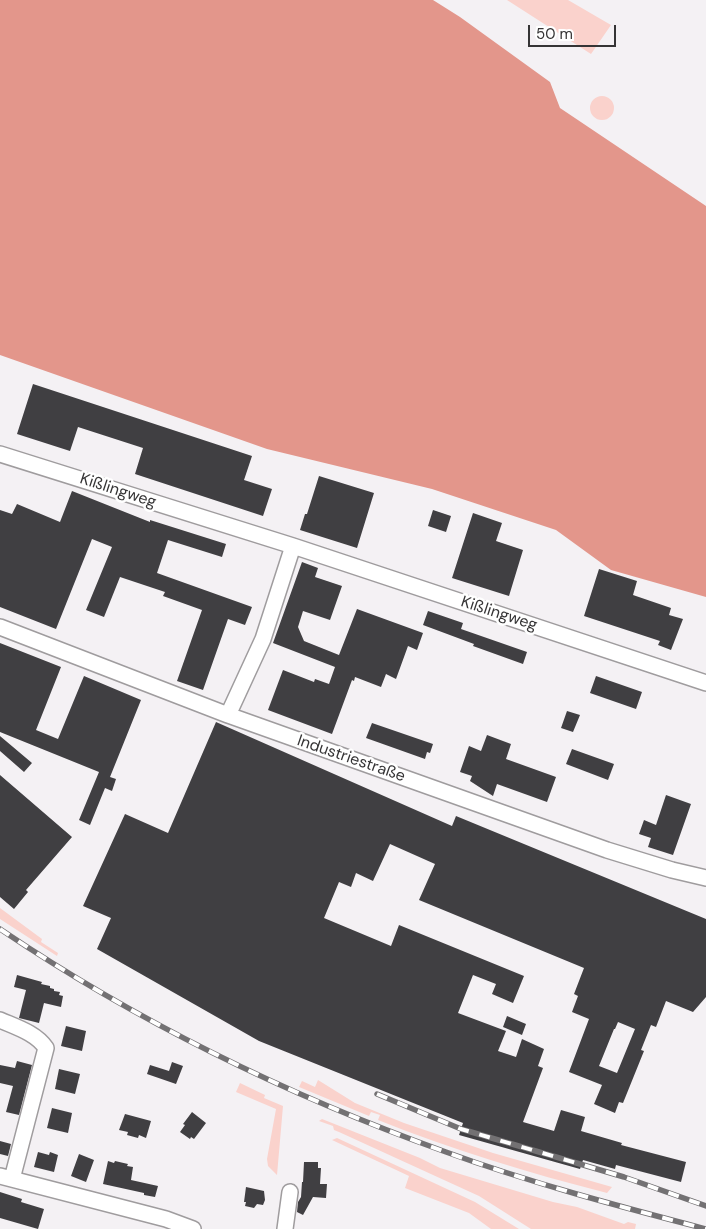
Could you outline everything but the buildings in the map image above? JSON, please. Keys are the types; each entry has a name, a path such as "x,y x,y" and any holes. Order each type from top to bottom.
{"street":[{"name":"Kißlingweg","path":"0,454 293,546 706,683"},
{"path":"228,716 262,639 293,546"},
{"name":"Industriestraße","path":"0,626 228,716 607,850 672,870 706,878"},
{"path":"0,1020 32,1034 42,1041 46,1048 6,1177 166,1219 193,1229"},
{"path":"285,1229 290,1192"}],"shaded area":[{"path":"0,0 433,0 460,17 550,82 560,108 706,206 706,597 611,570 556,530 432,489 267,449 0,355"},
{"path":"507,0 568,0 611,25 591,54"},
{"path":"602,96 611,99 614,108 611,117 602,120 593,117 590,108 593,99"},
{"path":"0,908 42,939 41,942 58,953 57,956 0,919"},
{"path":"318,1080 355,1103 404,1123 493,1153 612,1187 607,1193 491,1160 406,1131 378,1120 380,1115 371,1112 369,1116 299,1087 302,1081 315,1087"},
{"path":"240,1083 265,1095 264,1098 283,1106 277,1175 268,1166 267,1159 276,1109 236,1092"},
{"path":"322,1119 420,1158 440,1168 553,1202 577,1207 624,1224 628,1222 636,1224 635,1229 531,1229 479,1196 334,1130 333,1126 319,1121"},
{"path":"337,1138 475,1202 519,1229 491,1229 469,1213 405,1188 409,1176 332,1140"}],"railway":[{"path":"0,929 52,963 160,1026 329,1107 446,1152 510,1174 607,1203 706,1229"},
{"path":"377,1094 461,1129 624,1177 706,1206"}]}
